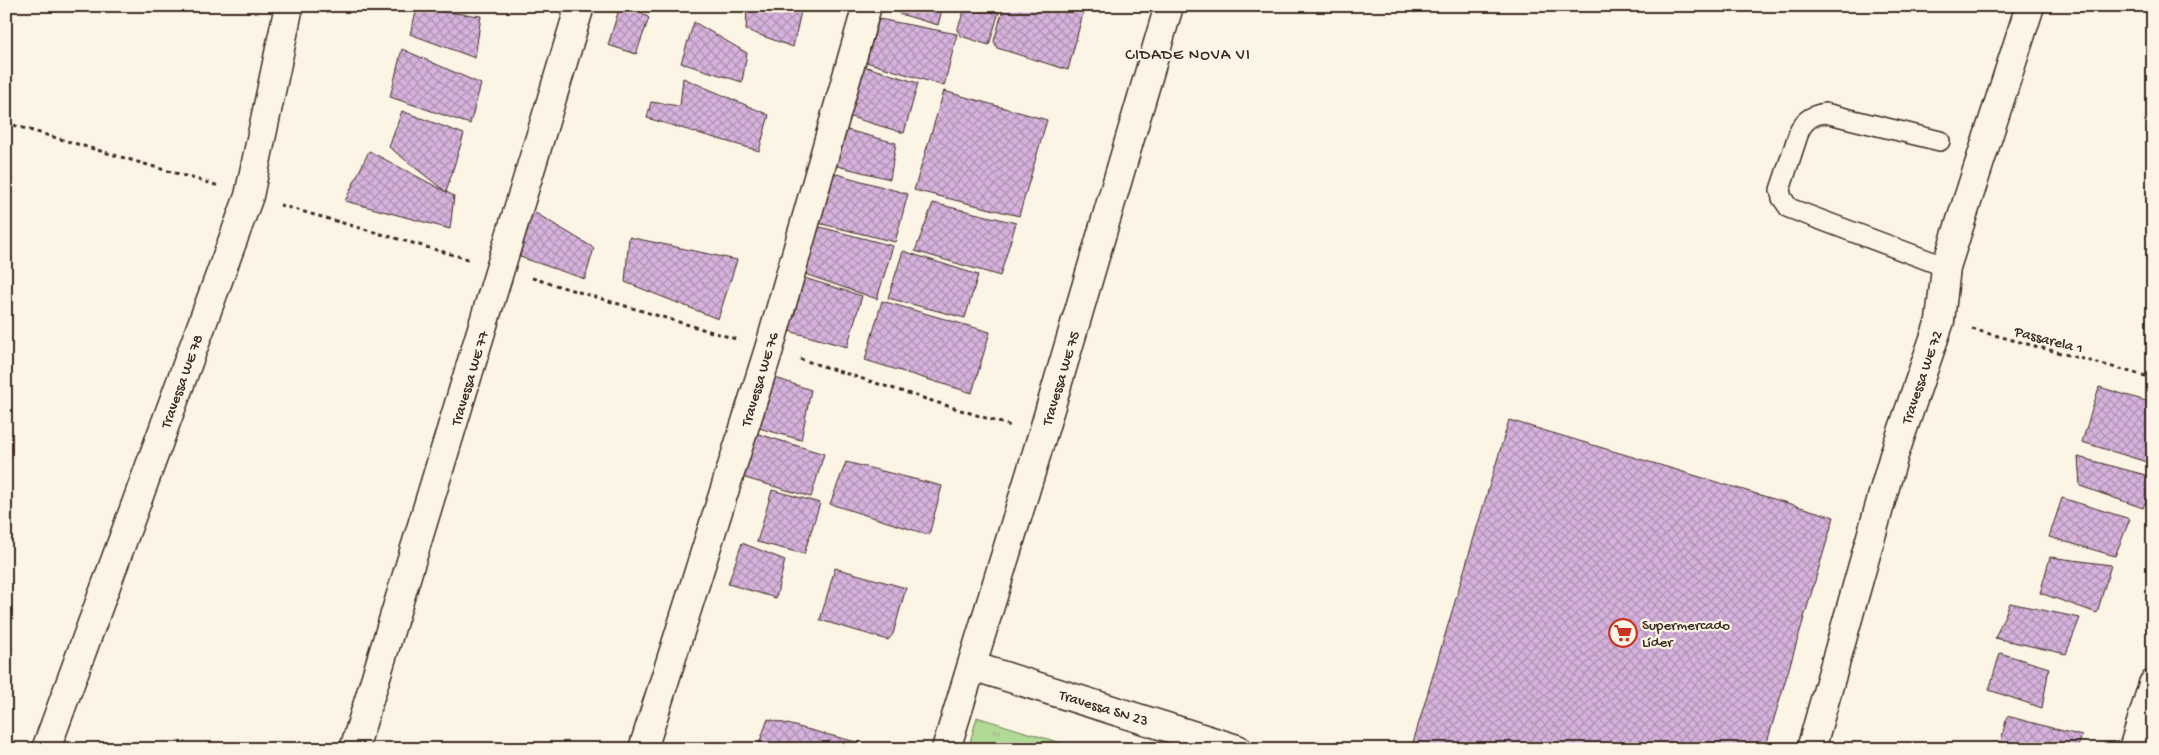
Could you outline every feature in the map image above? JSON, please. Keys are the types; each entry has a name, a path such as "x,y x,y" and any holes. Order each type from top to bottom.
{"street":[{"name":"Travessa WE 78","path":"46,749 249,196 288,6"},
{"name":"Travessa WE 77","path":"354,749 502,269 580,6"},
{"name":"Travessa WE 76","path":"643,749 769,349 868,6"},
{"name":"Travessa WE 75","path":"946,749 1051,408 1169,6"},
{"name":"Travessa WE 72","path":"1811,749 1894,454 1940,320 1946,267 2030,6"},
{"name":"Travessa SN 23","path":"972,666 1237,749"},
{"path":"2133,749 2153,684"}],"lane":[{"path":"1940,141 1824,113 1816,114 1804,122 1800,128 1780,190 1782,198 1789,208 1946,267"}],"path":[{"name":"Passarela 1","path":"1940,320 2153,378"}],"green space":[{"path":"977,717 1080,749 968,749"}],"building":[{"path":"620,6 634,6 649,18 636,54 608,45"},
{"path":"747,6 802,7 793,47 746,30"},
{"path":"891,6 943,6 938,25 900,14 891,9"},
{"path":"966,6 979,6 999,12 989,45 961,36 957,30"},
{"path":"1004,6 1085,6 1068,70 997,48 994,41"},
{"path":"417,9 481,16 475,58 410,34"},
{"path":"879,19 957,34 944,86 866,62"},
{"path":"694,22 747,53 742,82 681,63"},
{"path":"402,49 481,84 470,124 390,97"},
{"path":"857,64 918,83 904,133 844,115"},
{"path":"683,78 769,115 759,151 647,118 651,102 680,106"},
{"path":"944,91 1047,120 1019,216 914,190"},
{"path":"402,111 464,134 446,192 389,147"},
{"path":"840,128 896,143 890,179 829,164"},
{"path":"369,151 454,196 450,229 345,201"},
{"path":"826,171 908,194 895,242 814,222"},
{"path":"933,203 1016,223 1000,276 915,251"},
{"path":"529,209 594,248 585,279 520,257"},
{"path":"816,226 893,246 877,299 802,273"},
{"path":"629,237 737,260 718,319 625,282"},
{"path":"903,251 978,275 965,318 888,298"},
{"path":"798,276 862,296 847,347 785,330"},
{"path":"882,301 990,332 972,393 865,360"},
{"path":"767,375 811,390 801,440 752,426"},
{"path":"2099,387 2153,403 2153,464 2082,442"},
{"name":"Supermercado Líder","path":"1509,420 1834,517 1765,749 1411,749"},
{"path":"752,432 824,454 811,497 738,476"},
{"path":"2078,457 2153,477 2153,485 2143,508 2080,486"},
{"path":"846,462 942,486 929,535 830,504"},
{"path":"772,490 820,503 804,554 757,542"},
{"path":"2062,498 2130,519 2115,556 2049,537"},
{"path":"742,543 785,560 776,598 728,584"},
{"path":"2050,557 2111,565 2097,613 2040,593"},
{"path":"835,568 906,588 893,634 888,640 820,620"},
{"path":"2010,603 2080,618 2066,654 1995,638"},
{"path":"2000,653 2049,668 2042,708 1989,690"},
{"path":"2007,716 2082,736 2077,749 1999,749"},
{"path":"768,719 860,743 859,749 757,749"}],"place":[{"name":"Supermercado Líder","path":"1623,633"}],"district":[{"name":"CIDADE NOVA VI","path":"1188,53"}]}
